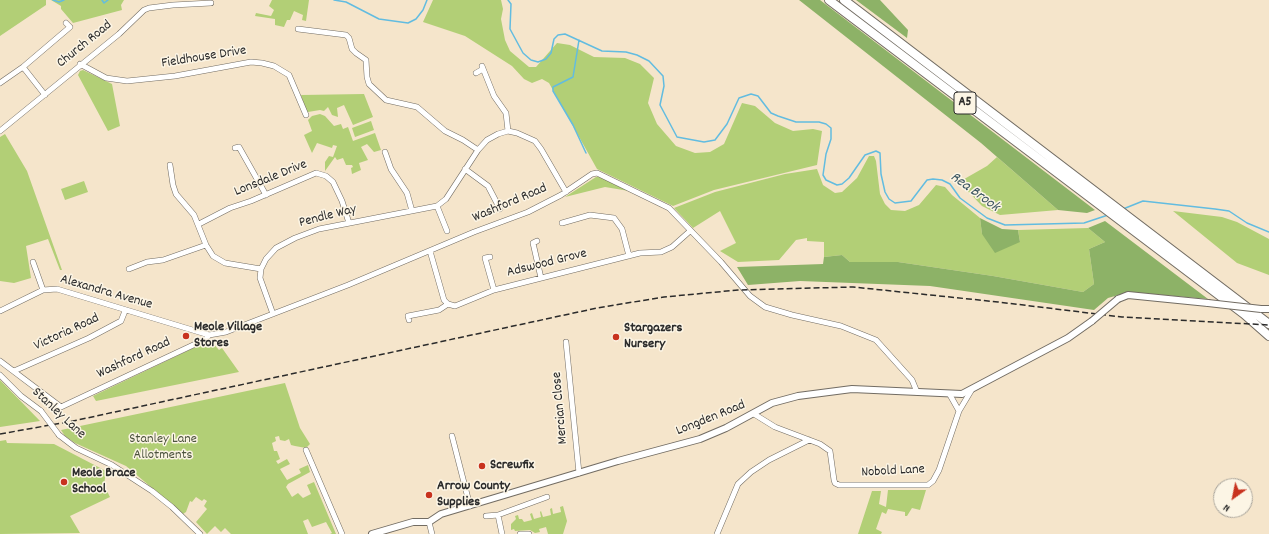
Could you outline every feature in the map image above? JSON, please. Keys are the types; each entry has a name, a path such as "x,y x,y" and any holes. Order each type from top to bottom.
{"highway":[{"name":"A5","path":"829,0 1116,219 1244,314 1269,336"},
{"name":"A5","path":"844,0 1108,203 1269,324"}],"street":[{"name":"Church Road","path":"0,131 45,95 80,64 119,34 144,10 149,8 196,3 211,3"},
{"path":"0,83 23,67 70,27 66,23"},
{"path":"298,29 346,35 349,38 352,49 366,60 369,84 386,100 417,107 445,131 478,150"},
{"name":"Fieldhouse Drive","path":"80,64 106,78 127,81 175,76 251,62 262,63 274,66 289,75 306,115"},
{"path":"23,67 45,95"},
{"path":"476,73 482,68 494,96 506,113 508,131"},
{"path":"447,231 447,224 437,206 446,199 478,150 487,140 498,134 508,131 527,136 535,141 566,192"},
{"path":"239,146 266,195"},
{"path":"385,152 391,160 391,169 407,193 412,211"},
{"path":"170,165 174,176 176,194 199,224 206,244 213,256 219,260 243,267 261,269 260,278 273,314"},
{"path":"465,169 488,186 499,198 500,209"},
{"name":"Lonsdale Drive","path":"199,224 230,208 266,195 316,173 322,174 333,182 342,201 349,223"},
{"name":"Washford Road","path":"14,371 61,407 206,339 209,335 226,332 273,314 474,232 528,212 566,192 592,174 602,175 669,208 721,262 750,296 765,307 792,315 842,326 876,340 912,380 917,392"},
{"name":"Pendle Way","path":"261,269 266,259 276,248 294,238 319,229 437,206"},
{"path":"565,220 590,215 614,218 622,229 628,256"},
{"name":"Adswood Grove","path":"408,316 438,310 448,304 455,306 494,290 628,256 667,249 690,231"},
{"path":"532,242 541,278"},
{"path":"131,266 162,260 206,244"},
{"path":"430,251 444,300 448,304"},
{"path":"485,258 494,290"},
{"path":"33,262 43,290"},
{"name":"Alexandra Avenue","path":"0,311 43,290 57,289 209,335"},
{"name":"Longden Road","path":"372,534 413,522 429,522 441,514 700,439 754,414 772,403 798,396 824,391 852,389 950,395 962,394 971,391 1068,338 1092,321 1118,299 1128,295 1269,309"},
{"name":"Victoria Road","path":"14,371 90,338 120,321 125,310"},
{"name":"Mercian Close","path":"566,342 579,473"},
{"path":"0,361 14,371"},
{"name":"Stanley Lane","path":"0,375 21,396 41,411 59,435 76,448 112,465 152,491 172,507 200,534"},
{"name":"Nobold Lane","path":"754,414 775,427 820,444 830,451 834,480 835,483 839,485 928,485 933,482 940,470 959,411 971,391"},
{"path":"950,395 959,411"},
{"path":"452,436 470,506"},
{"path":"717,534 738,484 751,472 769,460 809,440"},
{"path":"306,450 342,534"},
{"path":"486,516 498,515 547,497"},
{"path":"498,515 502,534"},
{"path":"429,522 432,534"},
{"path":"520,534 529,534"}],"green space":[{"path":"0,0 46,0 46,5 0,36"},
{"path":"51,0 124,0 121,5 122,10 73,23 61,9 61,6"},
{"path":"272,0 309,0 306,21 302,20 303,15 294,11 290,20 287,20 284,27 275,25 275,19 255,16 256,13 271,16 274,10 269,6"},
{"path":"433,0 501,0 503,9 501,19 505,40 510,51 529,67 536,67 557,43 570,45 594,57 625,58 640,64 654,78 648,103 657,124 676,146 695,153 710,152 724,144 742,103 755,106 775,123 793,131 813,129 822,131 817,165 714,190 673,206 597,169 549,83 542,79 532,83 524,79 512,66 465,36 423,22"},
{"path":"799,0 820,0 1095,210 1087,213 1058,210 981,143"},
{"path":"856,0 880,0 908,30 907,38"},
{"path":"83,70 112,84 120,126 108,131 78,75 80,71"},
{"path":"364,94 373,117 353,125 344,105 337,108 338,117 332,115 328,107 324,111 320,110 308,112 306,111 301,95"},
{"path":"320,114 325,116 334,126 341,124 343,129 348,127 353,141 375,133 381,150 374,152 367,144 361,147 368,160 359,163 361,170 352,174 352,165 346,165 343,158 337,160 335,157 325,171 325,162 329,156 333,157 337,146 333,145 332,148 317,143 312,153 304,135 312,131 308,120 312,116"},
{"path":"371,121 374,130 355,137 352,128"},
{"path":"5,134 27,171 62,270 60,270 48,239 26,246 31,278 14,283 0,281 0,137"},
{"path":"869,156 874,156 880,194 885,204 891,210 905,211 919,205 936,185 945,187 952,195 980,218 982,234 1020,242 1018,230 1088,228 1105,242 1089,249 1094,284 1083,292 993,276 898,262 850,262 842,255 824,257 824,242 807,241 807,238 796,240 779,260 738,262 720,251 736,243 720,211 693,228 674,208 715,192 785,174 817,169 823,185 835,193 842,192 857,178"},
{"path":"997,157 1058,210 1000,215 982,206 959,182 987,166"},
{"path":"596,177 601,177 629,191 605,187 565,197"},
{"path":"84,181 88,192 65,200 61,189"},
{"path":"1173,211 1222,217 1237,222 1269,239 1269,275 1237,263"},
{"path":"980,218 1002,229 1018,230 1020,242 995,253 982,234"},
{"path":"1105,221 1208,299 1129,292 1108,298 1094,310 930,286 800,281 748,285 737,267 823,264 824,257 842,255 850,262 898,262 993,276 1083,292 1094,284 1089,249 1105,242 1088,228"},
{"path":"210,340 219,350 222,348 239,372 96,401 93,396"},
{"path":"0,380 40,421 0,427"},
{"name":"Stanley Lane Allotments","path":"285,383 300,428 310,444 306,448 295,446 291,445 289,439 285,441 280,440 279,436 275,437 276,441 272,443 274,451 277,451 280,459 276,461 278,464 287,459 290,464 280,469 287,480 301,473 299,469 308,465 310,472 288,484 286,487 292,497 298,493 303,498 311,494 307,485 314,482 336,534 330,534 332,533 326,522 312,527 308,519 303,521 308,534 231,534 225,528 221,532 215,526 207,534 196,522 207,509 204,506 207,501 204,499 202,501 196,497 192,502 190,501 186,512 183,514 126,466 75,443 65,436 61,430"},
{"name":"Meole Brace School","path":"6,440 7,443 54,444 106,471 104,485 110,497 70,516 80,533 0,534 0,441"},
{"path":"888,490 926,490 920,510 912,508 907,516 905,516 905,512 888,509 886,514 882,512 876,529 882,532 881,534 858,534 872,491 881,491 879,504 886,507"},
{"path":"563,506 567,521 563,534 548,534 546,527 539,529 540,532 535,533 530,530 511,530 511,524 516,519 515,516 518,515 519,519 522,519 524,522 532,520 530,514 532,513 534,519 541,517 541,511 543,517 551,515 550,509 552,508 553,514 561,512 560,507"}],"waterway":[{"path":"53,0 59,2 64,0"},
{"path":"102,0 104,3 108,0"},
{"name":"Rea Brook","path":"334,0 346,2 379,19 408,23 416,19 423,10 427,0"},
{"name":"Rea Brook","path":"508,0 511,4 510,29 523,53 531,60 538,62 546,59 551,53 554,39 558,35 565,34 602,51 626,52 637,55 649,61 663,76 664,86 660,105 677,137 704,142 715,140 727,124 739,98 751,94 758,96 771,113 778,116 796,122 819,122 826,124 831,128 831,139 826,154 823,175 826,180 837,185 842,184 849,178 865,155 876,151 880,153 881,174 885,192 889,199 895,203 911,201 927,180 933,179 942,180 950,184 960,198 987,218 1005,225 1084,223 1108,215"},
{"path":"579,40 573,77 553,87 553,91 573,125 586,153"},
{"name":"Rea Brook","path":"1123,209 1143,201 1229,211 1247,223 1269,232"}],"railway":[{"path":"0,434 73,421 597,308 664,297 738,290 853,287 1122,317 1269,325"}],"place":[{"name":"Meole Village Stores","path":"186,336"},
{"name":"Stargazers Nursery","path":"616,337"},
{"name":"Screwfix","path":"482,466"},
{"name":"Meole Brace School","path":"64,482"},
{"name":"Arrow County Supplies","path":"429,495"}]}
